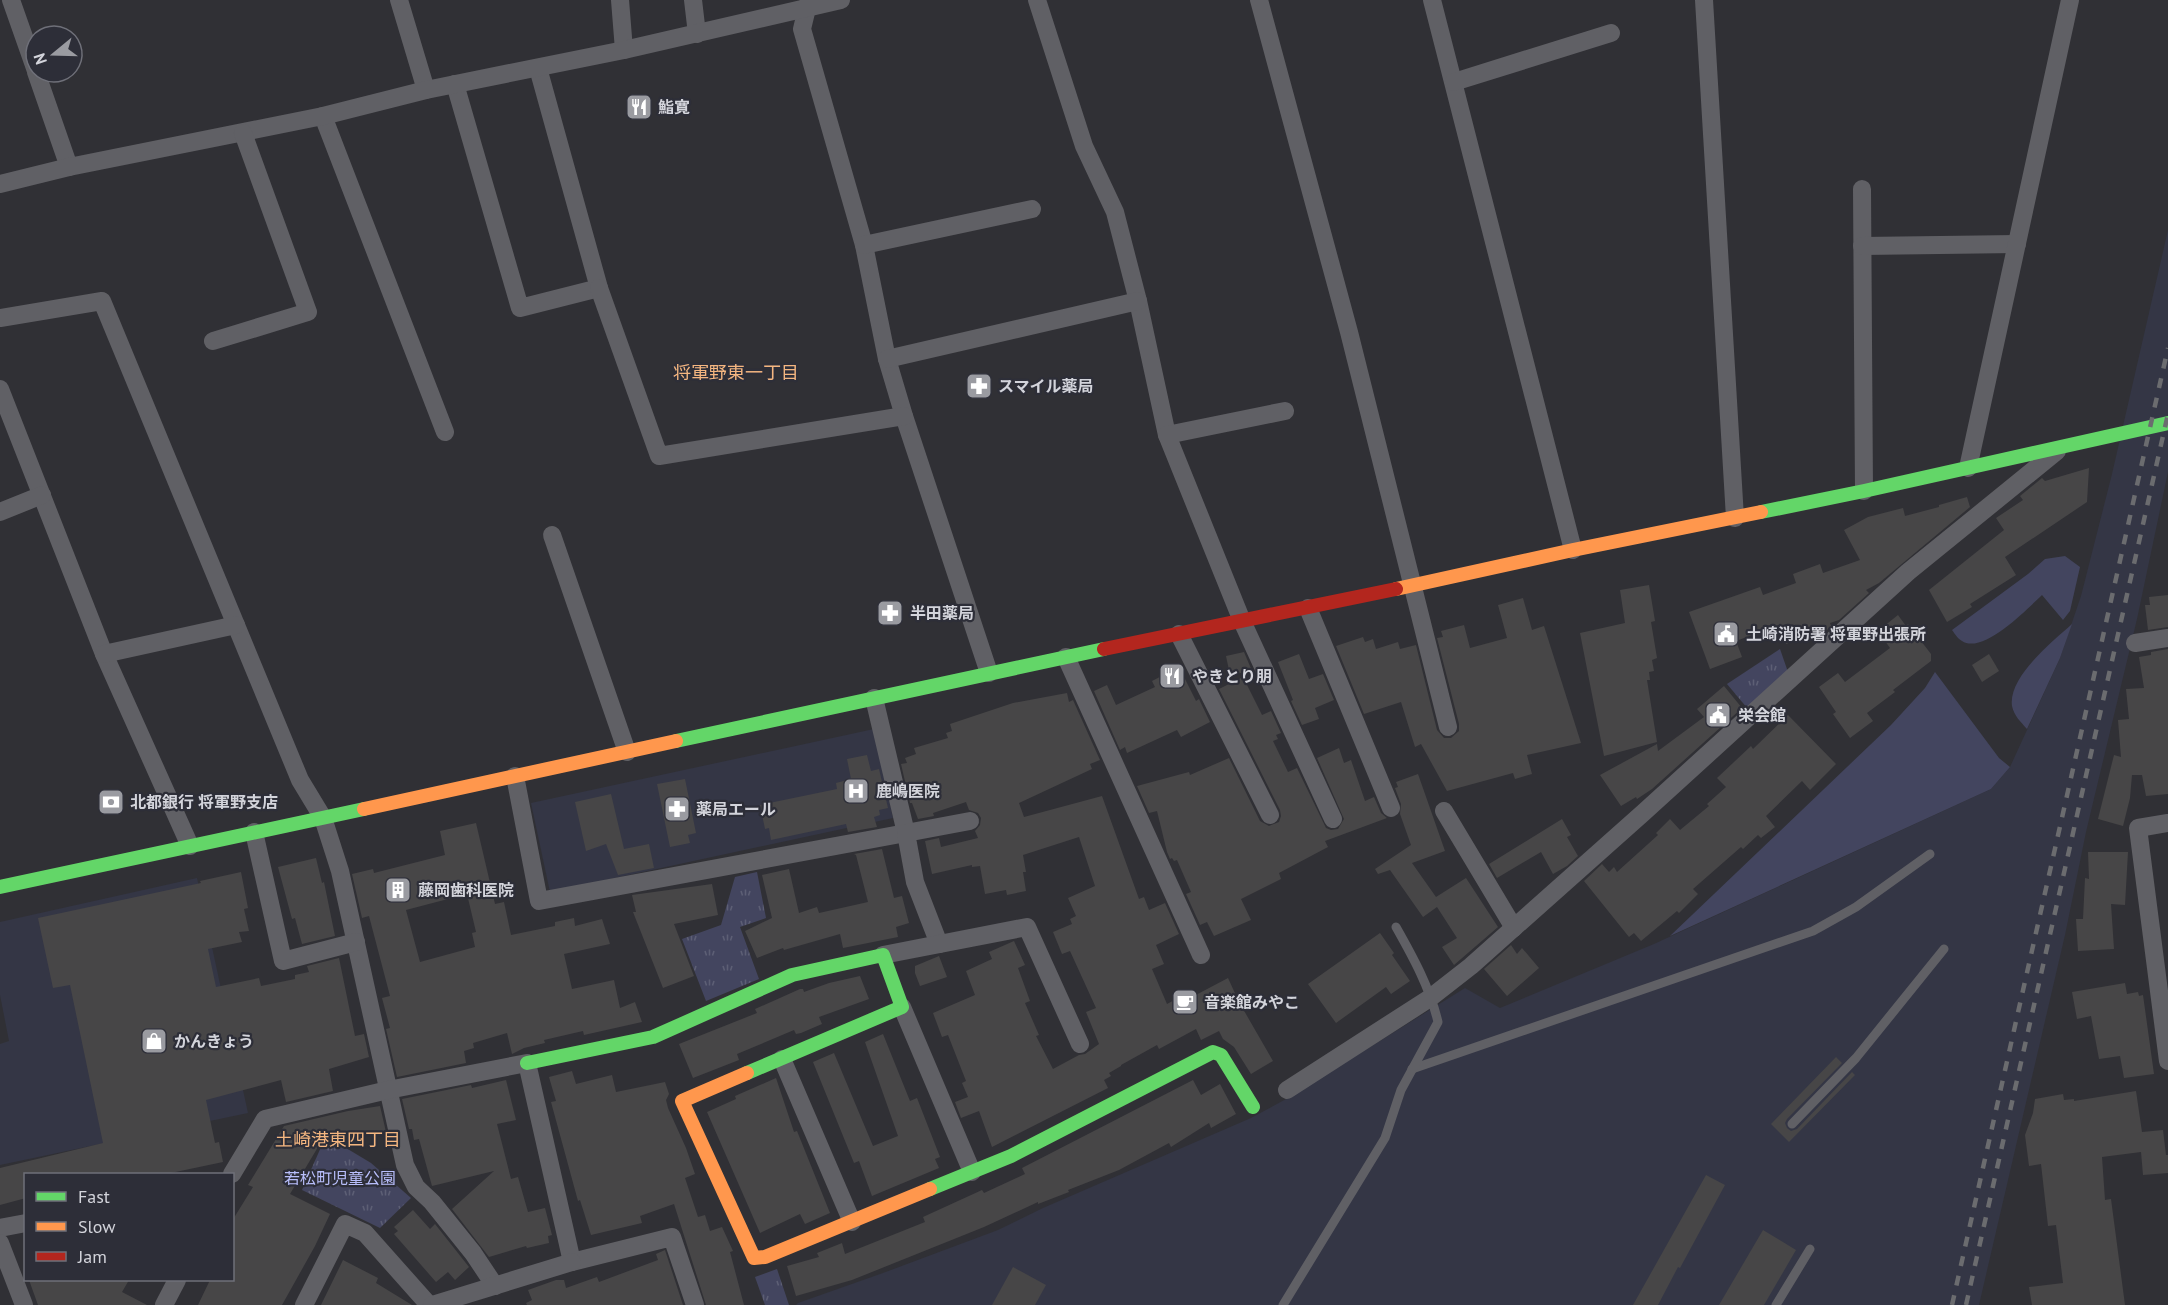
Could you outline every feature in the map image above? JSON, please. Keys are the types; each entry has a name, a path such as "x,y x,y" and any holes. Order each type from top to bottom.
{"street":[{"path":"11,0 24,37"},
{"path":"399,0 426,90"},
{"path":"620,0 624,50"},
{"path":"693,0 697,34"},
{"path":"0,184 69,167 323,116 426,90 697,34 807,3 841,0"},
{"path":"1037,0 1084,146 1115,212 1138,301 1167,435 1242,621 1333,819"},
{"path":"1259,0 1349,332 1448,727"},
{"path":"1432,0 1573,550"},
{"path":"1704,0 1736,518"},
{"path":"1968,468 2070,0"},
{"path":"807,3 802,29 864,245 887,359 989,673"},
{"path":"1454,82 1611,33"},
{"path":"538,68 599,288 659,456 904,416"},
{"path":"40,84 69,167"},
{"path":"455,84 520,308 599,288"},
{"path":"323,116 445,432"},
{"path":"213,341 308,312 243,133"},
{"path":"1862,189 1864,491"},
{"path":"864,245 1032,208"},
{"path":"1862,246 2017,244"},
{"path":"0,318 102,300 300,780 322,818 340,871 405,1164 416,1187 432,1202 473,1253 495,1286"},
{"path":"887,359 1138,301"},
{"path":"0,389 104,654 190,846"},
{"path":"1167,435 1285,411"},
{"path":"0,887 989,673 1864,491 2168,423"},
{"path":"1287,1090 1430,998 1471,966 1908,572 2061,448"},
{"path":"0,512 42,495"},
{"path":"552,535 627,752"},
{"path":"1308,608 1391,808"},
{"path":"104,654 236,625"},
{"path":"1179,634 1270,815"},
{"path":"2135,643 2168,638"},
{"path":"1066,657 1200,955"},
{"path":"874,698 906,833 915,882 939,944"},
{"path":"515,776 539,902 970,821"},
{"path":"1444,811 1514,928"},
{"path":"2168,823 2138,828 2168,1061"},
{"path":"254,832 283,962 356,942"},
{"path":"233,1173 265,1119 388,1090 653,1037 792,975 1027,927 1080,1044"},
{"path":"883,955 902,1007 972,1172"},
{"path":"902,1007 682,1101 754,1258 765,1257 1011,1156 1213,1052 1221,1055 1252,1107"},
{"path":"782,1059 852,1222"},
{"path":"528,1063 572,1262"},
{"path":"0,1228 24,1223"},
{"path":"304,1305 345,1224 365,1233 430,1305 572,1262 672,1238 695,1305"},
{"path":"0,1243 24,1305"},
{"path":"164,1305 176,1281"}],"lane":[{"path":"1412,1069 1813,931 1856,907 1930,854"},
{"path":"1283,1305 1385,1138 1401,1090 1438,1022 1416,962 1396,927"},
{"path":"1791,1124 1856,1058 1944,949"},
{"path":"1776,1305 1810,1249"}],"shaded area":[{"path":"2168,230 2168,472 2137,619 2086,832 2065,935 1979,1305 796,1305 998,1230 1043,1208 1251,1118 1288,1098 1465,988 1500,1008 1654,944 1991,789 2010,767 2060,658 2081,596 2112,474"},
{"path":"874,729 893,818 550,892 531,803"},
{"path":"197,878 248,1113 0,1165 0,1044 9,1041 0,995 0,922"}],"green space":[{"path":"2065,556 2080,567 2070,611 2063,620 2042,595 2005,628 1981,642 1971,644 1962,641 1952,630 2045,559"},
{"path":"2072,624 2060,658 2027,729 2016,716 2012,706 2017,683 2043,650"},
{"path":"1780,649 1789,675 1748,709 1727,684"},
{"path":"1935,672 1999,758 2010,767 1991,789 1670,936 1891,725 1925,688"},
{"path":"757,872 766,918 740,927 759,979 706,1001 682,939 721,925 735,877"},
{"name":"若松町児童公園","path":"326,1136 371,1163 411,1198 380,1228 302,1190"},
{"path":"777,1269 789,1305 765,1305 755,1277"}],"building":[{"path":"2089,468 2087,502 2005,557 2016,575 1970,604 1972,607 1947,622 1929,590 2004,530 1996,518 2023,500 2020,496 2042,478 2045,481"},
{"path":"1967,497 1970,507 1879,583 1866,590 1869,593 1839,620 1830,623 1831,626 1824,633 1814,637 1813,634 1786,644 1779,625 1736,641 1742,657 1710,669 1689,612 1760,587 1763,595 1796,583 1793,574 1820,564 1823,573 1860,560 1844,530 1868,517 1903,508 1905,516"},
{"path":"1649,585 1655,621 1651,622 1657,658 1652,660 1654,671 1649,672 1650,680 1647,680 1657,742 1604,756 1580,633 1625,623 1620,590"},
{"path":"2168,595 2168,627 2148,630 2145,605 2150,605 2149,597"},
{"path":"1523,598 1532,630 1544,626 1581,743 1527,755 1532,774 1515,779 1513,773 1447,791 1421,744 1415,747 1401,702 1364,714 1336,646 1363,637 1365,642 1373,639 1376,649 1398,642 1400,649 1416,645 1437,730 1444,738 1451,738 1459,731 1459,724 1437,638 1443,637 1441,631 1464,625 1470,648 1507,638 1498,605"},
{"path":"1898,615 1906,626 1908,624 1931,654 1931,661 1867,713 1873,721 1850,738 1833,714 1836,712 1819,687 1838,673 1845,682 1890,648 1878,631"},
{"path":"2168,649 2168,794 2146,796 2142,775 2132,775 2130,798 2123,826 2098,819 2114,755 2121,757 2118,720 2129,719 2126,689 2144,688 2139,657"},
{"path":"1244,652 1252,671 1230,675 1226,656"},
{"path":"1299,654 1309,679 1323,674 1334,700 1315,708 1319,719 1302,725 1278,662"},
{"path":"1989,654 1999,671 1982,682 1972,665"},
{"path":"1179,667 1196,701 1199,699 1210,722 1181,737 1177,730 1127,753 1125,747 1120,750 1094,691 1107,685 1116,705 1155,687 1152,681"},
{"path":"1243,677 1262,715 1271,711 1281,733 1276,735 1278,739 1273,741 1288,772 1297,768 1326,828 1338,829 1344,819 1317,758 1339,748 1344,763 1351,760 1365,801 1374,797 1381,813 1387,818 1325,841 1328,847 1279,873 1281,879 1241,899 1251,920 1214,936 1207,922 1200,925 1186,894 1191,892 1177,860 1170,859 1167,852 1157,811 1149,813 1137,786 1189,772 1190,775 1229,758 1260,821 1269,826 1279,822 1280,810 1219,689"},
{"path":"1724,686 1742,708 1652,789 1621,806 1600,775 1657,744 1658,751 1704,717 1697,709"},
{"path":"1067,693 1069,702 1073,700 1100,760 1090,764 1092,769 1019,803 1024,817 1102,796 1139,899 1144,897 1149,910 1165,903 1179,934 1156,945 1164,964 1152,969 1167,1004 1189,992 1192,997 1228,978 1273,1061 1251,1074 1234,1047 1223,1039 1219,1031 1201,1040 1196,1029 1159,1049 1157,1045 1109,1073 1111,1076 1104,1080 1108,1088 992,1147 979,1111 961,1118 955,1102 968,1097 962,1083 966,1081 948,1035 942,1037 933,1013 975,995 966,971 992,959 989,952 1014,941 1025,965 1018,968 1030,1001 1025,1003 1039,1035 1036,1036 1053,1069 1085,1054 1099,1044 1086,1012 1096,1008 1070,951 1062,954 1053,932 1072,924 1070,919 1076,916 1068,898 1095,886 1079,837 1023,855 1026,891 1007,895 1006,890 985,894 980,866 972,867 972,865 932,874 925,841 939,838 941,847 978,838 975,831 980,825 981,818 978,813 969,810 966,802 933,813 934,816 918,819 910,803 901,764 907,763 905,758 916,754 914,748 948,738 946,733 952,731 950,724 1013,703"},
{"path":"1788,715 1836,764 1810,790 1802,781 1766,816 1775,827 1761,838 1758,835 1743,849 1741,847 1693,889 1698,894 1679,913 1677,911 1641,941 1634,933 1629,937 1584,881 1602,864 1609,872 1614,867 1617,872 1658,835 1656,833 1670,819 1680,830 1709,806 1707,804 1726,787 1717,778 1751,746 1753,749"},
{"path":"867,755 871,771 879,769 888,808 879,810 880,815 874,817 877,827 848,832 846,824 771,840 769,828 765,829 760,805 837,789 836,783 851,779 847,759"},
{"path":"1418,774 1445,851 1412,863 1436,897 1466,878 1498,927 1454,965 1442,947 1457,938 1437,907 1423,917 1390,870 1378,874 1375,869 1411,845 1400,814 1401,804 1395,788 1398,787 1396,782"},
{"name":"薬局エール","path":"685,779 696,833 688,835 690,843 670,847 657,784"},
{"path":"611,794 624,849 649,844 654,868 618,875 606,844 586,851 575,802"},
{"path":"1562,819 1571,835 1567,837 1578,856 1567,866 1553,874 1541,852 1497,878 1489,864"},
{"path":"476,823 495,904 504,902 511,935 555,926 555,922 574,918 575,926 602,919 610,944 564,954 572,989 614,980 620,1008 635,1002 642,1022 584,1035 583,1031 544,1040 545,1043 524,1048 512,1054 507,1033 473,1043 474,1048 464,1051 466,1063 397,1077 386,1029 390,1028 382,998 390,996 369,916 362,918 352,874 373,869 374,873 445,855 440,831","holes":["467,894 476,932 472,933 475,947 420,962 406,910"]},
{"path":"882,849 894,898 902,896 909,923 896,927 898,937 843,948 840,934 784,950 783,948 757,958 745,931 772,918 762,875 789,869 799,913 817,907 819,913 868,902 854,854"},
{"path":"2088,852 2128,852 2125,905 2111,904 2114,949 2078,951 2076,919 2083,919 2085,878 2089,879"},
{"path":"316,858 322,883 324,882 335,936 302,944 295,918 292,919 278,867"},
{"path":"241,872 248,908 244,909 249,931 239,932 242,942 208,949 216,987 259,978 261,986 295,979 295,975 309,972 307,966 339,958 355,1036 364,1034 369,1057 329,1069 333,1091 286,1102 281,1080 206,1100 215,1143 219,1142 223,1162 171,1173 24,1173 24,1199 0,1205 0,1168 103,1143 70,985 53,988 38,918 201,883 200,881"},
{"path":"712,884 718,915 674,924 694,976 663,988 633,912 636,912 632,895"},
{"path":"1380,933 1410,981 1391,994 1386,987 1336,1023 1308,984"},
{"path":"1511,945 1517,954 1522,948 1539,968 1507,996 1484,969"},
{"path":"939,956 947,977 920,986 915,966"},
{"path":"860,976 869,999 819,1017 822,1024 801,1033 796,1034 794,1030 737,1054 739,1060 693,1078 679,1044 757,1013 755,1009 800,989 804,992"},
{"path":"2125,983 2127,994 2138,992 2139,996 2143,995 2154,1074 2124,1078 2120,1056 2099,1059 2091,1016 2077,1019 2072,992"},
{"path":"883,1034 910,1101 917,1098 940,1157 935,1159 939,1168 872,1196 859,1161 854,1163 813,1062 834,1053 873,1146 898,1136 865,1042"},
{"path":"1836,1057 1842,1063 1787,1119 1785,1123 1787,1128 1791,1131 1797,1129 1852,1072 1855,1075 1789,1142 1771,1124"},
{"path":"572,1071 576,1084 612,1075 616,1092 665,1082 669,1094 666,1100 668,1108 695,1174 685,1178 698,1217 705,1215 710,1231 722,1227 733,1251 730,1252 744,1305 706,1305 674,1204 640,1216 642,1223 591,1235 580,1200 578,1201 551,1102 556,1101 549,1077"},
{"path":"776,1078 794,1132 797,1131 830,1213 805,1224 800,1214 760,1233 707,1112 736,1099 735,1096"},
{"path":"506,1080 516,1120 497,1124 511,1179 518,1177 528,1212 545,1208 552,1235 548,1236 549,1243 527,1248 526,1246 489,1257 452,1209 494,1171 432,1186 419,1139 414,1140 412,1129 409,1129 402,1099"},
{"path":"1193,1080 1201,1095 1220,1084 1236,1114 1211,1128 1209,1123 1171,1147 1169,1143 1119,1170 1068,1190 1069,1192 1038,1204 1038,1202 984,1227 852,1280 796,1296 787,1266 819,1257 817,1253 842,1243 845,1254 925,1222 923,1217 982,1190 984,1193 1025,1174 1022,1168"},
{"path":"2136,1091 2142,1132 2163,1130 2166,1155 2168,1155 2168,1173 2143,1175 2141,1152 2102,1157 2105,1200 2111,1199 2125,1305 2032,1305 2029,1287 2063,1283 2056,1225 2048,1226 2041,1164 2029,1166 2025,1135 2033,1113 2035,1099 2063,1094 2064,1100 2074,1099 2074,1101"},
{"path":"380,1106 386,1132 321,1142 290,1194 330,1214 282,1305 198,1305 210,1281 234,1281 234,1218 253,1187 248,1185 284,1126"},
{"path":"1706,1175 1725,1185 1680,1268 1678,1267 1658,1305 1633,1305"},
{"path":"413,1210 430,1229 435,1224 469,1267 455,1280 448,1272 436,1282 394,1234 398,1231 394,1227"},
{"path":"1763,1230 1796,1250 1764,1305 1719,1305"},
{"path":"665,1250 683,1305 527,1305 526,1303 532,1300 528,1290 556,1280 564,1280 566,1288 597,1277 599,1282 658,1260 656,1254"},
{"path":"343,1260 378,1278 376,1283 412,1305 321,1305"},
{"path":"1013,1267 1046,1285 1035,1305 992,1305"},
{"path":"29,1281 128,1281 122,1292 147,1305 38,1305"}],"railway":[{"path":"1952,1305 2168,348"},
{"path":"1966,1305 2168,414"}],"traffic: fast":[{"path":"1761,512 2168,423"},
{"path":"676,741 1104,649"},
{"path":"0,887 364,809"},
{"path":"527,1063 653,1037 792,975 883,955 902,1007 747,1073"},
{"path":"930,1189 1011,1156 1213,1052 1221,1055 1253,1107"}],"traffic: slow":[{"path":"1396,589 1761,512"},
{"path":"364,809 676,741"},
{"path":"747,1073 682,1101 754,1258 765,1257 930,1189"}],"traffic: jam":[{"path":"1104,649 1396,589"}],"place":[{"name":"鮨寛","path":"639,107"},
{"name":"スマイル薬局","path":"979,386"},
{"name":"半田薬局","path":"890,613"},
{"name":"土崎消防署 将軍野出張所","path":"1726,634"},
{"name":"やきとり朋","path":"1172,676"},
{"name":"栄会館","path":"1718,715"},
{"name":"鹿嶋医院","path":"856,791"},
{"name":"北都銀行 将軍野支店","path":"111,802"},
{"name":"薬局エール","path":"677,809"},
{"name":"藤岡歯科医院","path":"398,890"},
{"name":"音楽館みやこ","path":"1185,1002"},
{"name":"かんきょう","path":"154,1041"}],"district":[{"name":"将軍野東一丁目","path":"736,372"},
{"name":"土崎港東四丁目","path":"338,1139"}]}
